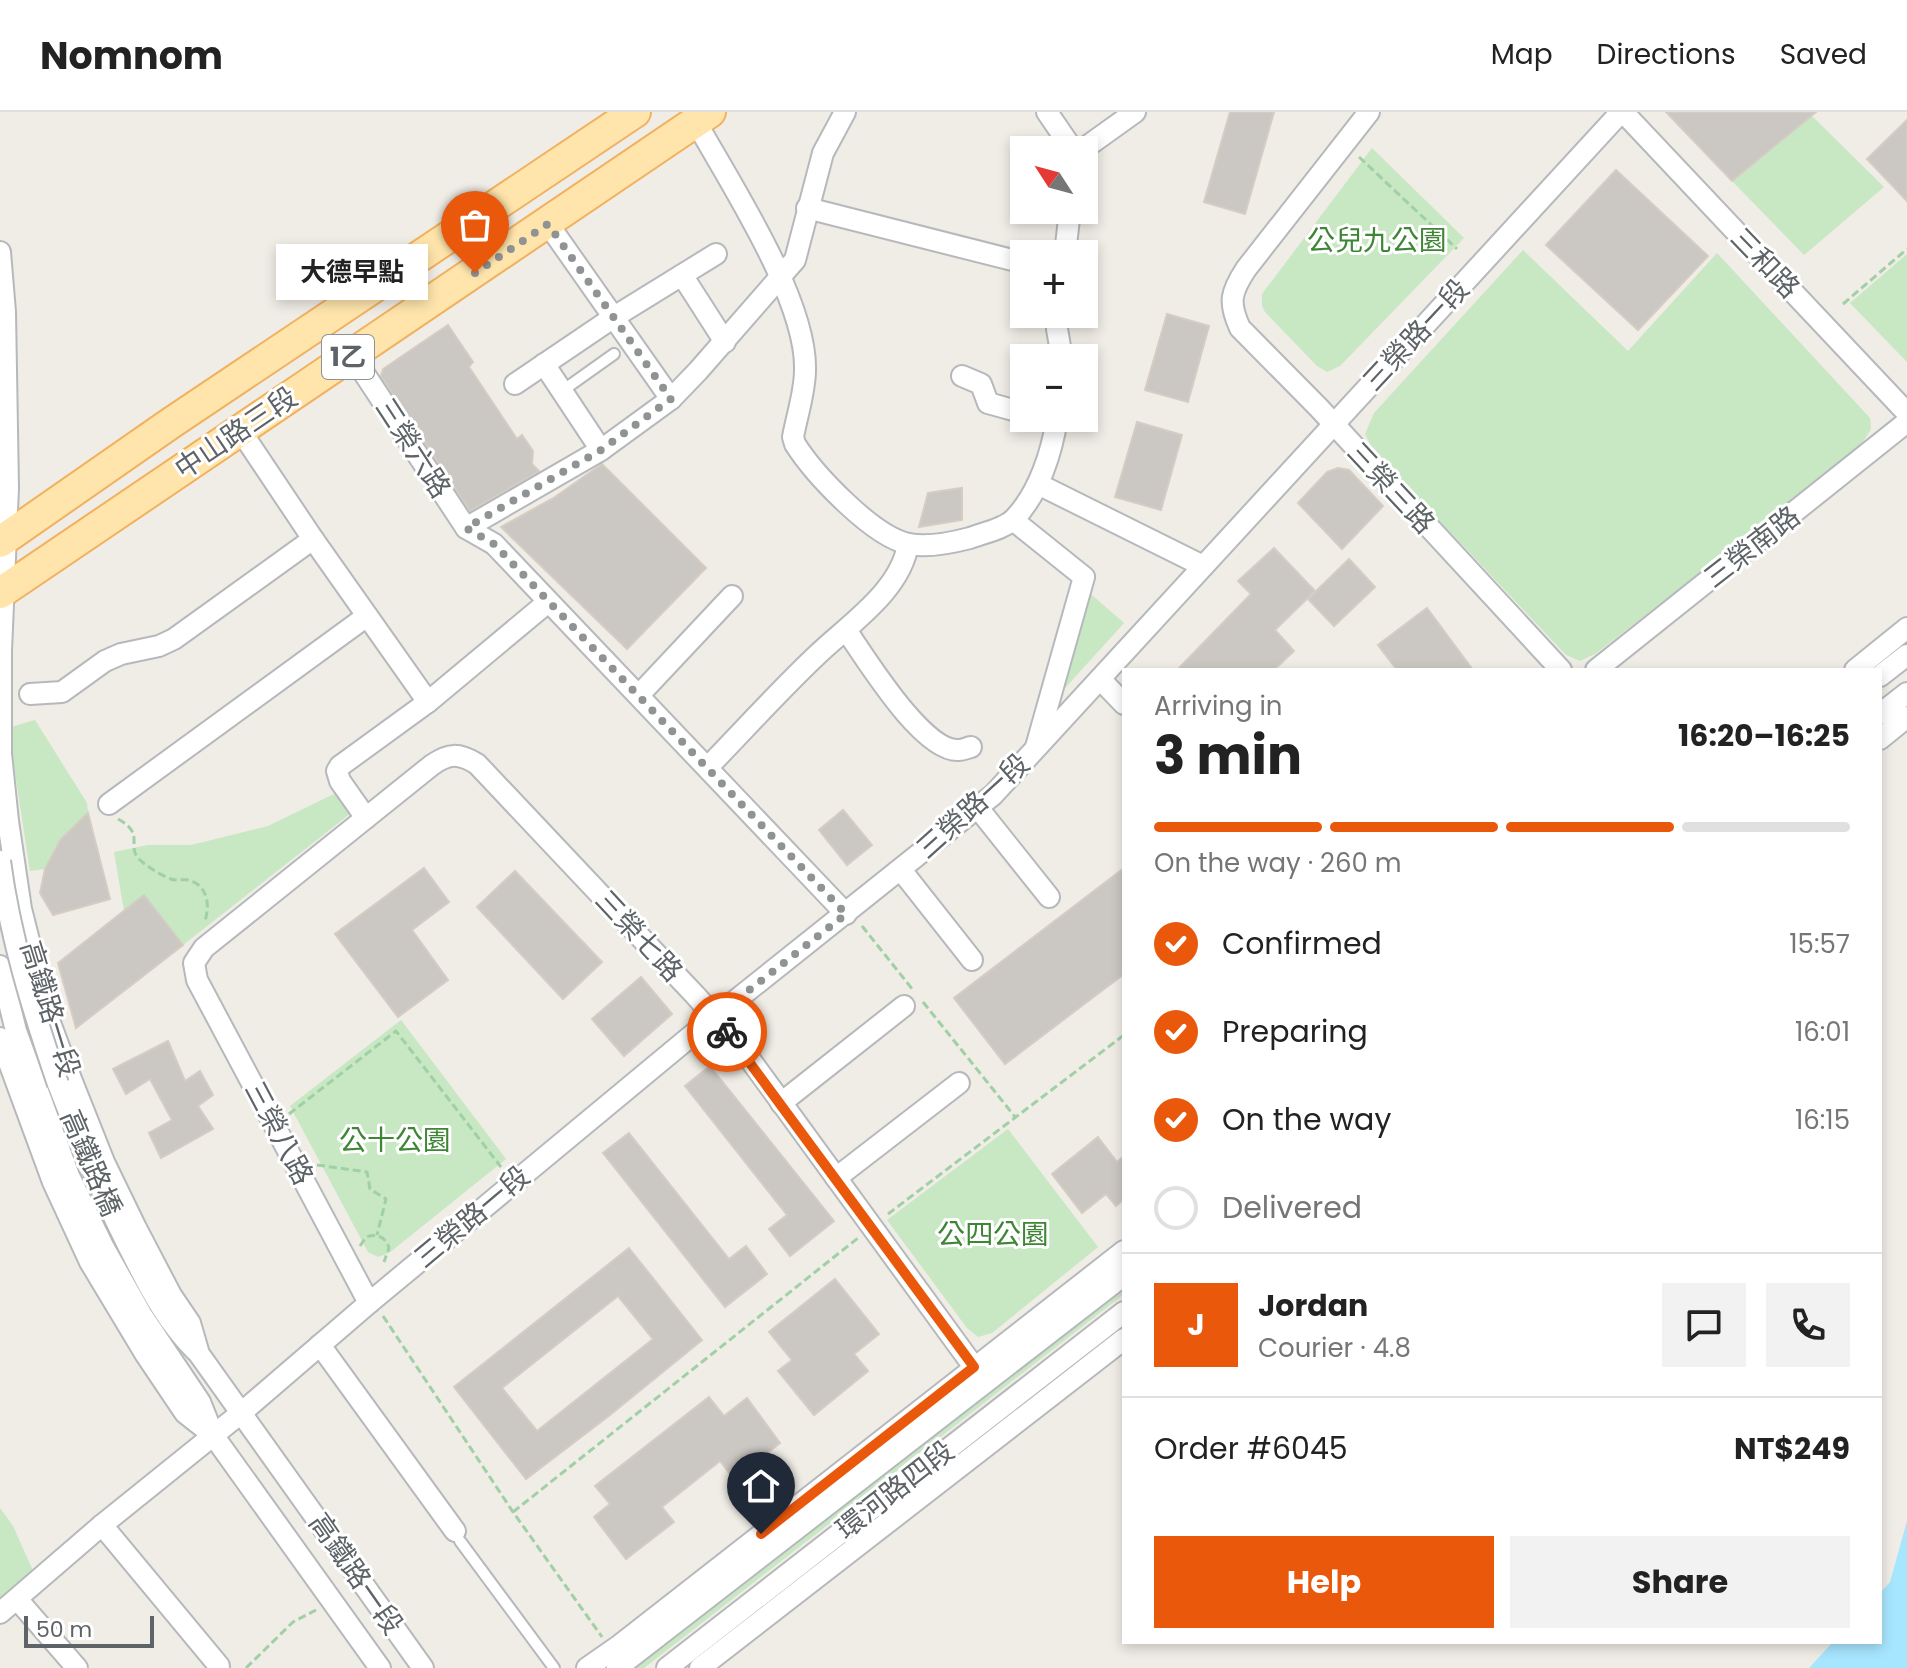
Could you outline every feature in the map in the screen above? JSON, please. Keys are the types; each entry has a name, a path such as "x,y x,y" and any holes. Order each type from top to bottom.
{"main road":[{"name":"中山路三段","path":"2,540 635,112"},
{"name":"中山路三段","path":"2,592 703,117"}],"street":[{"path":"466,528 601,450 671,399 725,342 795,260 823,153 845,112"},
{"path":"1047,112 1063,136"},
{"path":"1098,139 1135,112"},
{"name":"三榮三路","path":"1369,112 1235,285 1231,301 1240,328 1559,668"},
{"name":"三和路","path":"1622,112 1907,413"},
{"name":"三榮路一段","path":"0,1613 320,1345 376,1310 715,1017 854,920 901,870 978,808 1035,750 1622,112"},
{"path":"703,117 781,276 796,320 805,370 793,437 795,444 853,509 871,524 908,544 957,541 989,532 1013,520 1038,484 1049,432"},
{"path":"807,208 1010,259"},
{"path":"548,224 671,399"},
{"name":"高鐵路一段","path":"0,252 5,312 8,488 2,540 1,754 20,900 49,1020 104,1162 171,1295 190,1323 199,1354 423,1668"},
{"path":"515,384 614,317 716,254"},
{"path":"682,275 725,342"},
{"name":"三榮六路","path":"352,355 466,528 494,544 854,920"},
{"path":"544,364 601,450"},
{"path":"962,376 981,384 988,403 1010,409"},
{"name":"三榮南路","path":"1599,668 1907,422"},
{"path":"240,430 428,702"},
{"path":"1038,484 1203,566"},
{"path":"1013,520 1084,577 1035,750"},
{"path":"30,694 62,692 113,657 159,646 174,639 313,539"},
{"path":"708,767 817,654 861,617 901,568 908,544"},
{"path":"639,695 732,596"},
{"path":"366,818 340,781 337,771 340,766 428,702 548,602"},
{"path":"109,804 367,616"},
{"path":"1857,668 1907,628"},
{"path":"846,630 908,717 949,749 971,747"},
{"path":"1882,674 1907,655"},
{"path":"1100,679 1122,702"},
{"path":"1882,712 1907,693"},
{"path":"1882,737 1907,717"},
{"name":"三榮七路","path":"366,818 444,757 457,754 477,764 715,1017 974,1367"},
{"path":"978,808 1049,897"},
{"name":"三榮八路","path":"366,818 204,948 194,963 197,980 376,1310"},
{"name":"高鐵路橋","path":"0,861 6,908 38,1025 89,1166 158,1303 178,1333 199,1354"},
{"path":"901,870 972,960"},
{"path":"0,903 20,900"},
{"path":"0,924 20,900"},
{"name":"高鐵路橋","path":"0,966 16,1031 36,1092 69,1176 104,1248 160,1345 200,1402 213,1435"},
{"path":"781,1103 904,1006"},
{"name":"高鐵路一段","path":"0,1038 53,1182 90,1262 146,1355 185,1413 213,1435 380,1668"},
{"path":"836,1178 959,1083"},
{"name":"環河路四段","path":"587,1668 1122,1253"},
{"name":"環河路四段","path":"617,1668 1122,1277"},
{"name":"環河路四段","path":"667,1668 1122,1314"},
{"name":"環河路四段","path":"700,1668 1122,1341"},
{"path":"320,1345 458,1536"},
{"path":"102,1525 219,1666"},
{"path":"17,1599 77,1668"}],"lane":[{"path":"562,391 614,354"},
{"path":"458,1536 554,1668"}],"path":[{"path":"1359,157 1457,249"},
{"path":"1843,304 1907,249"},
{"path":"109,804 109,811 114,817 135,834 134,850 141,861 172,880 192,881 205,892 208,902 203,928"},
{"path":"854,920 1016,1118"},
{"path":"289,1114 396,1031 501,1167"},
{"path":"881,1219 1122,1037"},
{"path":"317,1165 367,1172 370,1189 386,1199 377,1235"},
{"path":"360,1246 366,1237 377,1235 387,1242 389,1248 384,1262"},
{"path":"513,1512 860,1236"},
{"path":"376,1310 602,1637"},
{"path":"246,1668 293,1622 318,1609"}],"green space":[{"path":"1812,116 1884,187 1804,255 1732,181"},
{"name":"公兒九公園","path":"1372,148 1464,238 1340,366 1327,372 1317,366 1265,312 1262,294"},
{"path":"1523,250 1628,351 1717,253 1870,418 1871,429 1857,451 1595,654 1580,661 1566,655 1373,450 1365,434 1374,413"},
{"path":"1907,254 1907,362 1850,303"},
{"path":"1085,589 1124,623 1056,698"},
{"path":"35,720 87,803 88,813 61,839 45,869 30,871 12,753 11,727"},
{"path":"336,793 351,813 183,945 145,896 124,911 114,852 148,845 191,845 268,826"},
{"name":"公十公園","path":"401,1020 506,1159 389,1253 378,1257 368,1252 290,1106"},
{"name":"公四公園","path":"1008,1129 1098,1247 992,1333 978,1337 967,1328 887,1220"},
{"path":"1122,1285 1122,1296 644,1668 630,1668"},
{"path":"0,1508 13,1526 34,1573 0,1601"}],"water":[{"path":"1907,1521 1907,1668 1809,1668 1831,1644 1882,1644 1882,1591 1890,1582"}],"building":[{"path":"1230,112 1274,112 1245,214 1204,202"},
{"path":"1666,112 1816,112 1732,181"},
{"path":"1907,120 1907,201 1867,159"},
{"path":"1616,170 1708,256 1638,330 1546,245"},
{"path":"1167,314 1209,326 1188,402 1145,390"},
{"path":"448,325 473,362 469,367 517,439 522,435 533,451 532,464 539,471 470,511 381,376 383,369"},
{"path":"1137,422 1182,435 1161,510 1115,497"},
{"path":"602,464 706,568 627,649 501,527 555,497"},
{"path":"1338,468 1349,470 1383,506 1342,549 1298,503 1327,472"},
{"path":"962,488 962,520 919,527 928,493"},
{"path":"1274,548 1315,591 1275,630 1294,651 1276,668 1179,668 1251,594 1238,581"},
{"path":"1349,559 1375,587 1334,626 1308,599"},
{"path":"1427,608 1472,668 1395,668 1378,645"},
{"path":"843,810 872,845 847,865 819,830"},
{"path":"88,813 110,899 53,915 40,893 45,869 61,839"},
{"path":"424,868 449,902 412,930 448,980 398,1017 335,934"},
{"path":"1122,870 1122,976 1005,1064 954,998"},
{"path":"515,871 602,962 563,999 477,907"},
{"path":"144,895 183,945 76,1028 58,963"},
{"path":"641,977 672,1014 624,1056 592,1019"},
{"path":"168,1041 185,1081 200,1071 213,1095 198,1106 213,1129 161,1158 149,1133 172,1120 150,1079 126,1094 113,1069"},
{"path":"710,1066 834,1221 790,1256 769,1229 787,1215 685,1086"},
{"path":"629,1133 729,1259 746,1246 767,1274 725,1307 603,1153"},
{"path":"1098,1137 1117,1162 1122,1158 1122,1201 1116,1206 1106,1194 1082,1213 1052,1174"},
{"path":"629,1248 702,1340 526,1479 454,1387","holes":["618,1296 653,1339 537,1431 502,1388"]},
{"path":"835,1279 879,1334 854,1354 868,1371 814,1415 778,1371 792,1360 769,1332"},
{"path":"709,1397 724,1416 747,1398 780,1443 734,1479 720,1461 662,1507 674,1522 626,1559 594,1517 610,1504 595,1486"}],"way so far":[{"path":"475,273 548,224 671,399 601,450 466,528 494,544 846,914 715,1017 727,1032"}],"place":[{"name":"大德早點","path":"475,273"}],"route":[{"path":"727,1032 974,1367 761,1534"}]}
